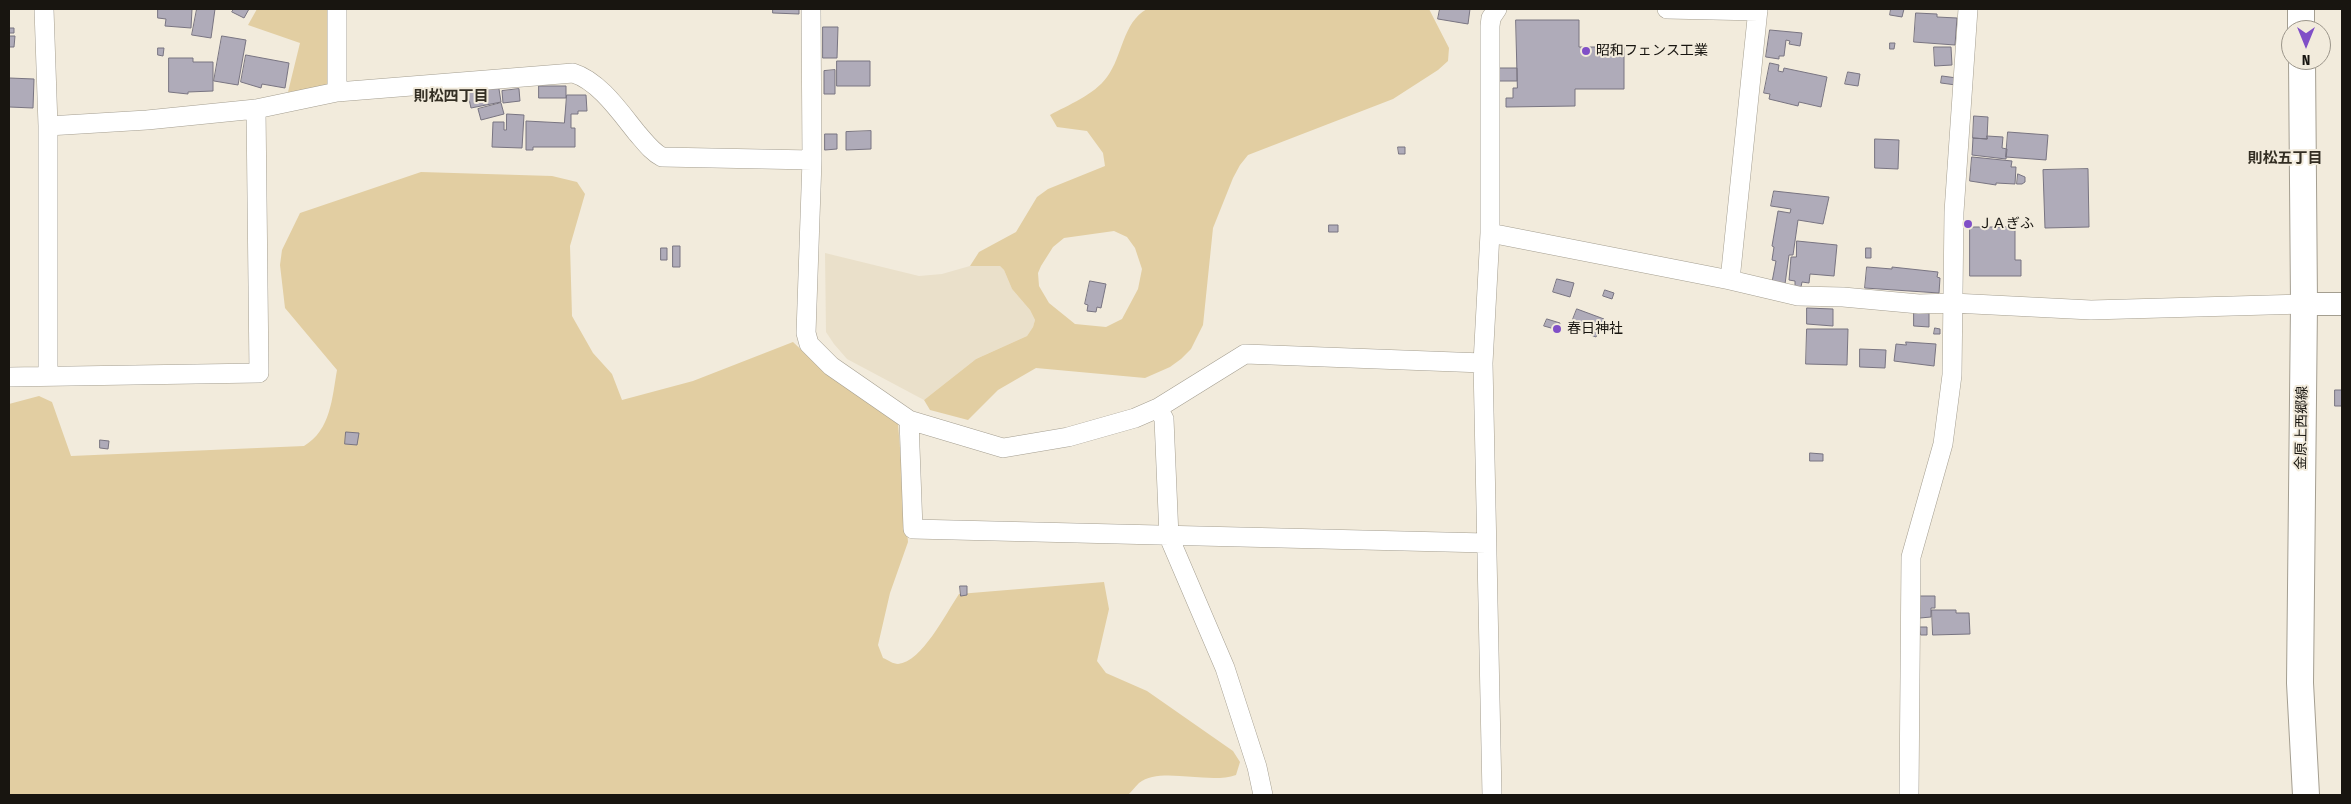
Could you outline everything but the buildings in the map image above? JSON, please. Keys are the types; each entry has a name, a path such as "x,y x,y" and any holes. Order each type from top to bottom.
{"main road":[{"name":"金原上西郷線","path":"2302,70 2304,304 2300,683 2306,795"}],"street":[{"path":"44,9 48,126 48,375"},
{"path":"337,9 337,92"},
{"path":"811,9 812,160 807,319 809,344 830,366 909,420 1003,448 1068,437 1134,418 1158,408 1245,354 1483,363"},
{"path":"1492,795 1483,363 1490,233 1490,26 1491,18 1497,9"},
{"path":"1666,9 1758,10 1730,280"},
{"path":"1909,795 1911,556 1943,444 1952,375 1954,212 1968,9"},
{"path":"48,126 147,120 256,109 337,92 573,73 581,75 595,86 649,148 662,158 812,160"},
{"path":"9,376 259,373 256,109"},
{"path":"1490,233 1730,280 1798,296 1843,297 1919,304 1953,303 2091,310 2342,304"},
{"path":"1158,408 1164,419 1169,537 1225,668 1257,768 1263,795"},
{"path":"909,420 913,530 1486,543"}],"shaded area":[{"path":"257,9 333,9 331,88 288,92 300,43 248,25"},
{"path":"1147,9 1429,9 1449,48 1448,61 1438,70 1393,99 1248,155 1233,178 1213,228 1203,325 1191,349 1170,367 1145,378 1036,368 998,390 968,420 930,410 924,400 976,359 1027,336 1033,327 1035,320 1030,310 1012,289 1004,270 1000,266 970,266 979,252 1016,232 1037,197 1048,189 1105,166 1103,153 1087,131 1057,127 1050,115 1080,99 1102,83 1112,69 1132,23","holes":["1114,231 1127,237 1135,248 1142,269 1138,289 1122,319 1106,327 1075,324 1049,303 1039,286 1038,273 1053,247 1064,238"]},
{"path":"421,172 552,176 577,182 585,194 570,246 572,316 593,353 612,374 622,400 693,381 793,342 828,375 898,424 908,542 890,593 878,645 883,658 898,664 916,655 933,635 959,594 1104,582 1109,609 1097,661 1106,673 1147,691 1233,751 1240,762 1236,775 1225,778 1160,776 1148,778 1139,783 1128,795 9,795 9,404 39,396 52,402 71,456 304,446 320,431 325,422 329,412 337,370 285,308 280,265 282,250 300,213"},
{"path":"825,253 919,276 942,274 970,266 1000,266 1004,270 1012,289 1030,310 1035,320 1033,327 1027,336 976,359 924,400 847,359 834,344 826,332"}],"place":[{"name":"昭和フェンス工業","path":"1586,51"},
{"name":"ＪＡぎふ","path":"1968,224"},
{"name":"春日神社","path":"1557,329"}],"district":[{"name":"則松四丁目","path":"451,97"},
{"name":"則松五丁目","path":"2285,159"}]}
